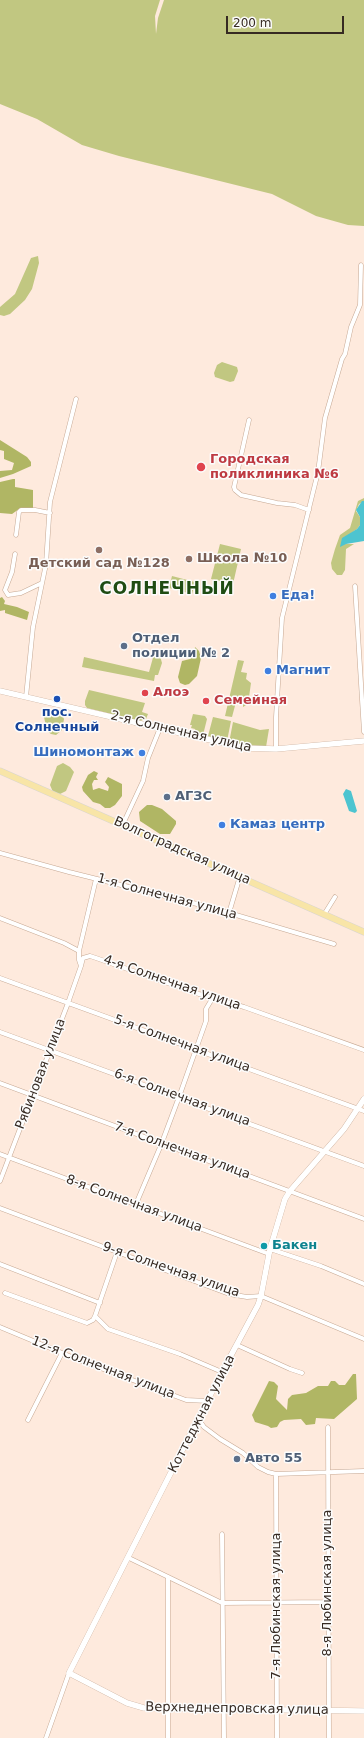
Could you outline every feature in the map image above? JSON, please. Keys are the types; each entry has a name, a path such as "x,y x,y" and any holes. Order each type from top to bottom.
{"main road":[{"name":"Волгоградская улица","path":"0,771 325,913 364,932"}],"street":[{"path":"276,750 276,717 282,618 319,464 324,418 342,359 345,354 350,327 360,305 361,265"},
{"path":"26,697 33,627 46,564 50,502 76,399"},
{"path":"249,420 234,487 235,490 241,495 277,503 295,505 308,510"},
{"path":"16,535 19,512 24,510 50,513"},
{"path":"15,554 12,572 5,590 8,595 21,593 42,583"},
{"path":"354,586 364,732"},
{"name":"2-я Солнечная улица","path":"0,691 245,748 276,750 364,741"},
{"path":"123,824 143,781 148,758 160,728"},
{"name":"1-я Солнечная улица","path":"0,853 96,879 161,894 334,944"},
{"path":"229,913 240,876"},
{"path":"81,966 79,951 96,879"},
{"path":"325,913 335,897"},
{"path":"0,918 64,943 79,951"},
{"name":"4-я Солнечная улица","path":"81,966 83,958 90,956 212,999 244,1007 364,1050"},
{"name":"Рябиновая улица","path":"0,1181 10,1158 81,966"},
{"name":"5-я Солнечная улица","path":"0,978 196,1048 361,1110"},
{"path":"136,1204 179,1097 206,1021 206,1009 212,999"},
{"name":"6-я Солнечная улица","path":"0,1032 326,1150 364,1166"},
{"name":"7-я Солнечная улица","path":"0,1084 364,1219"},
{"name":"Коттеджная улица","path":"46,1738 69,1673 129,1558 222,1372 253,1316 261,1296 269,1252 280,1212 290,1191 361,1110 364,1099"},
{"name":"8-я Солнечная улица","path":"0,1154 269,1252 321,1266 364,1284"},
{"name":"9-я Солнечная улица","path":"0,1208 230,1294 248,1297 261,1296 364,1339"},
{"path":"5,1293 87,1323 95,1316 117,1252"},
{"path":"0,1264 100,1303"},
{"path":"95,1316 108,1329 180,1354 222,1372"},
{"name":"12-я Солнечная улица","path":"0,1327 62,1353 186,1400 208,1401"},
{"path":"237,1345 302,1373"},
{"path":"28,1420 62,1353"},
{"path":"199,1420 204,1427 220,1439 244,1453 263,1470 276,1474 364,1471"},
{"name":"8-я Любинская улица","path":"328,1427 329,1738"},
{"name":"7-я Любинская улица","path":"276,1474 278,1738"},
{"path":"222,1534 224,1738"},
{"path":"129,1558 222,1603 277,1601 328,1602"},
{"path":"168,1577 168,1738"},
{"name":"Верхнеднепровская улица","path":"69,1673 137,1707 167,1710 364,1711"}],"green space":[{"path":"0,0 160,0 155,16 156,34 158,18 164,0 364,0 364,226 348,225 316,216 272,194 119,156 82,145 37,119 0,104"},
{"path":"38,256 39,263 32,289 25,300 10,314 4,316 0,315 0,307 15,294 31,258"},
{"path":"222,362 237,367 238,371 234,381 230,382 215,377 214,373 217,365"},
{"path":"0,440 27,457 31,462 31,466 0,478 0,471 12,470 14,463 4,459 4,451 0,450"},
{"path":"15,479 15,487 33,490 33,508 19,509 12,514 0,513 0,482"},
{"path":"364,498 364,501 359,504 356,511 360,517 360,525 350,534 346,544 354,544 346,549 345,570 342,575 337,575 332,569 331,563 335,549 340,535 350,528 358,501"},
{"path":"220,544 241,549 233,584 211,579"},
{"path":"172,576 195,582 192,594 169,588"},
{"path":"2,597 5,601 4,604 29,612 27,620 5,613 5,610 0,611 0,598"},
{"path":"195,647 199,651 201,658 197,676 189,684 185,685 180,683 178,677 182,661 190,659 194,655"},
{"path":"154,654 160,656 162,663 158,675 155,675 154,681 82,667 84,657 149,672"},
{"path":"238,660 244,661 241,672 247,673 246,679 251,683 248,704 243,707 243,704 236,702 232,717 225,716"},
{"path":"89,690 145,703 142,712 148,714 146,719 140,721 87,708 85,701"},
{"path":"54,710 61,712 64,719 62,730 56,735 47,731 44,717 46,712"},
{"path":"193,714 205,716 207,719 203,735 194,734 195,729 191,728 192,725 190,725"},
{"path":"213,717 231,721 227,741 208,736"},
{"path":"233,722 260,730 269,729 266,747 229,743"},
{"path":"63,763 70,767 74,772 66,791 60,794 53,792 50,785 57,766"},
{"path":"94,771 98,773 96,777 98,780 94,780 92,784 93,790 99,788 108,791 109,787 105,782 108,777 122,784 122,796 115,805 110,808 105,808 100,804 93,802 83,791 82,787 88,775"},
{"path":"147,805 152,805 162,809 176,821 176,824 170,834 160,834 140,821 139,812"},
{"path":"353,1374 356,1374 357,1399 334,1419 316,1418 315,1424 306,1425 301,1419 284,1420 280,1422 277,1427 271,1428 255,1422 252,1415 269,1381 274,1382 278,1386 276,1399 287,1410 288,1399 292,1395 306,1393 318,1386 328,1386 331,1381 335,1381 339,1385 345,1385"}],"water":[{"path":"362,501 364,501 364,541 346,544 340,547 342,538 357,529 360,525 360,517 356,510"},
{"path":"346,789 351,791 357,811 355,813 349,811 343,794"}],"place":[{"name":"Городская поликлиника №6","path":"201,467"},
{"name":"Детский сад №128","path":"99,550"},
{"name":"Школа №10","path":"189,559"},
{"name":"Еда!","path":"273,596"},
{"name":"Отдел полиции № 2","path":"124,646"},
{"name":"Магнит","path":"268,671"},
{"name":"Алоэ","path":"145,693"},
{"name":"пос. Солнечный","path":"57,699"},
{"name":"Семейная","path":"206,701"},
{"name":"Шиномонтаж","path":"142,753"},
{"name":"АГЗС","path":"167,797"},
{"name":"Камаз центр","path":"222,825"},
{"name":"Бакен","path":"264,1246"},
{"name":"Авто 55","path":"237,1459"}],"district":[{"name":"СОЛНЕЧНЫЙ","path":"167,590"}]}
